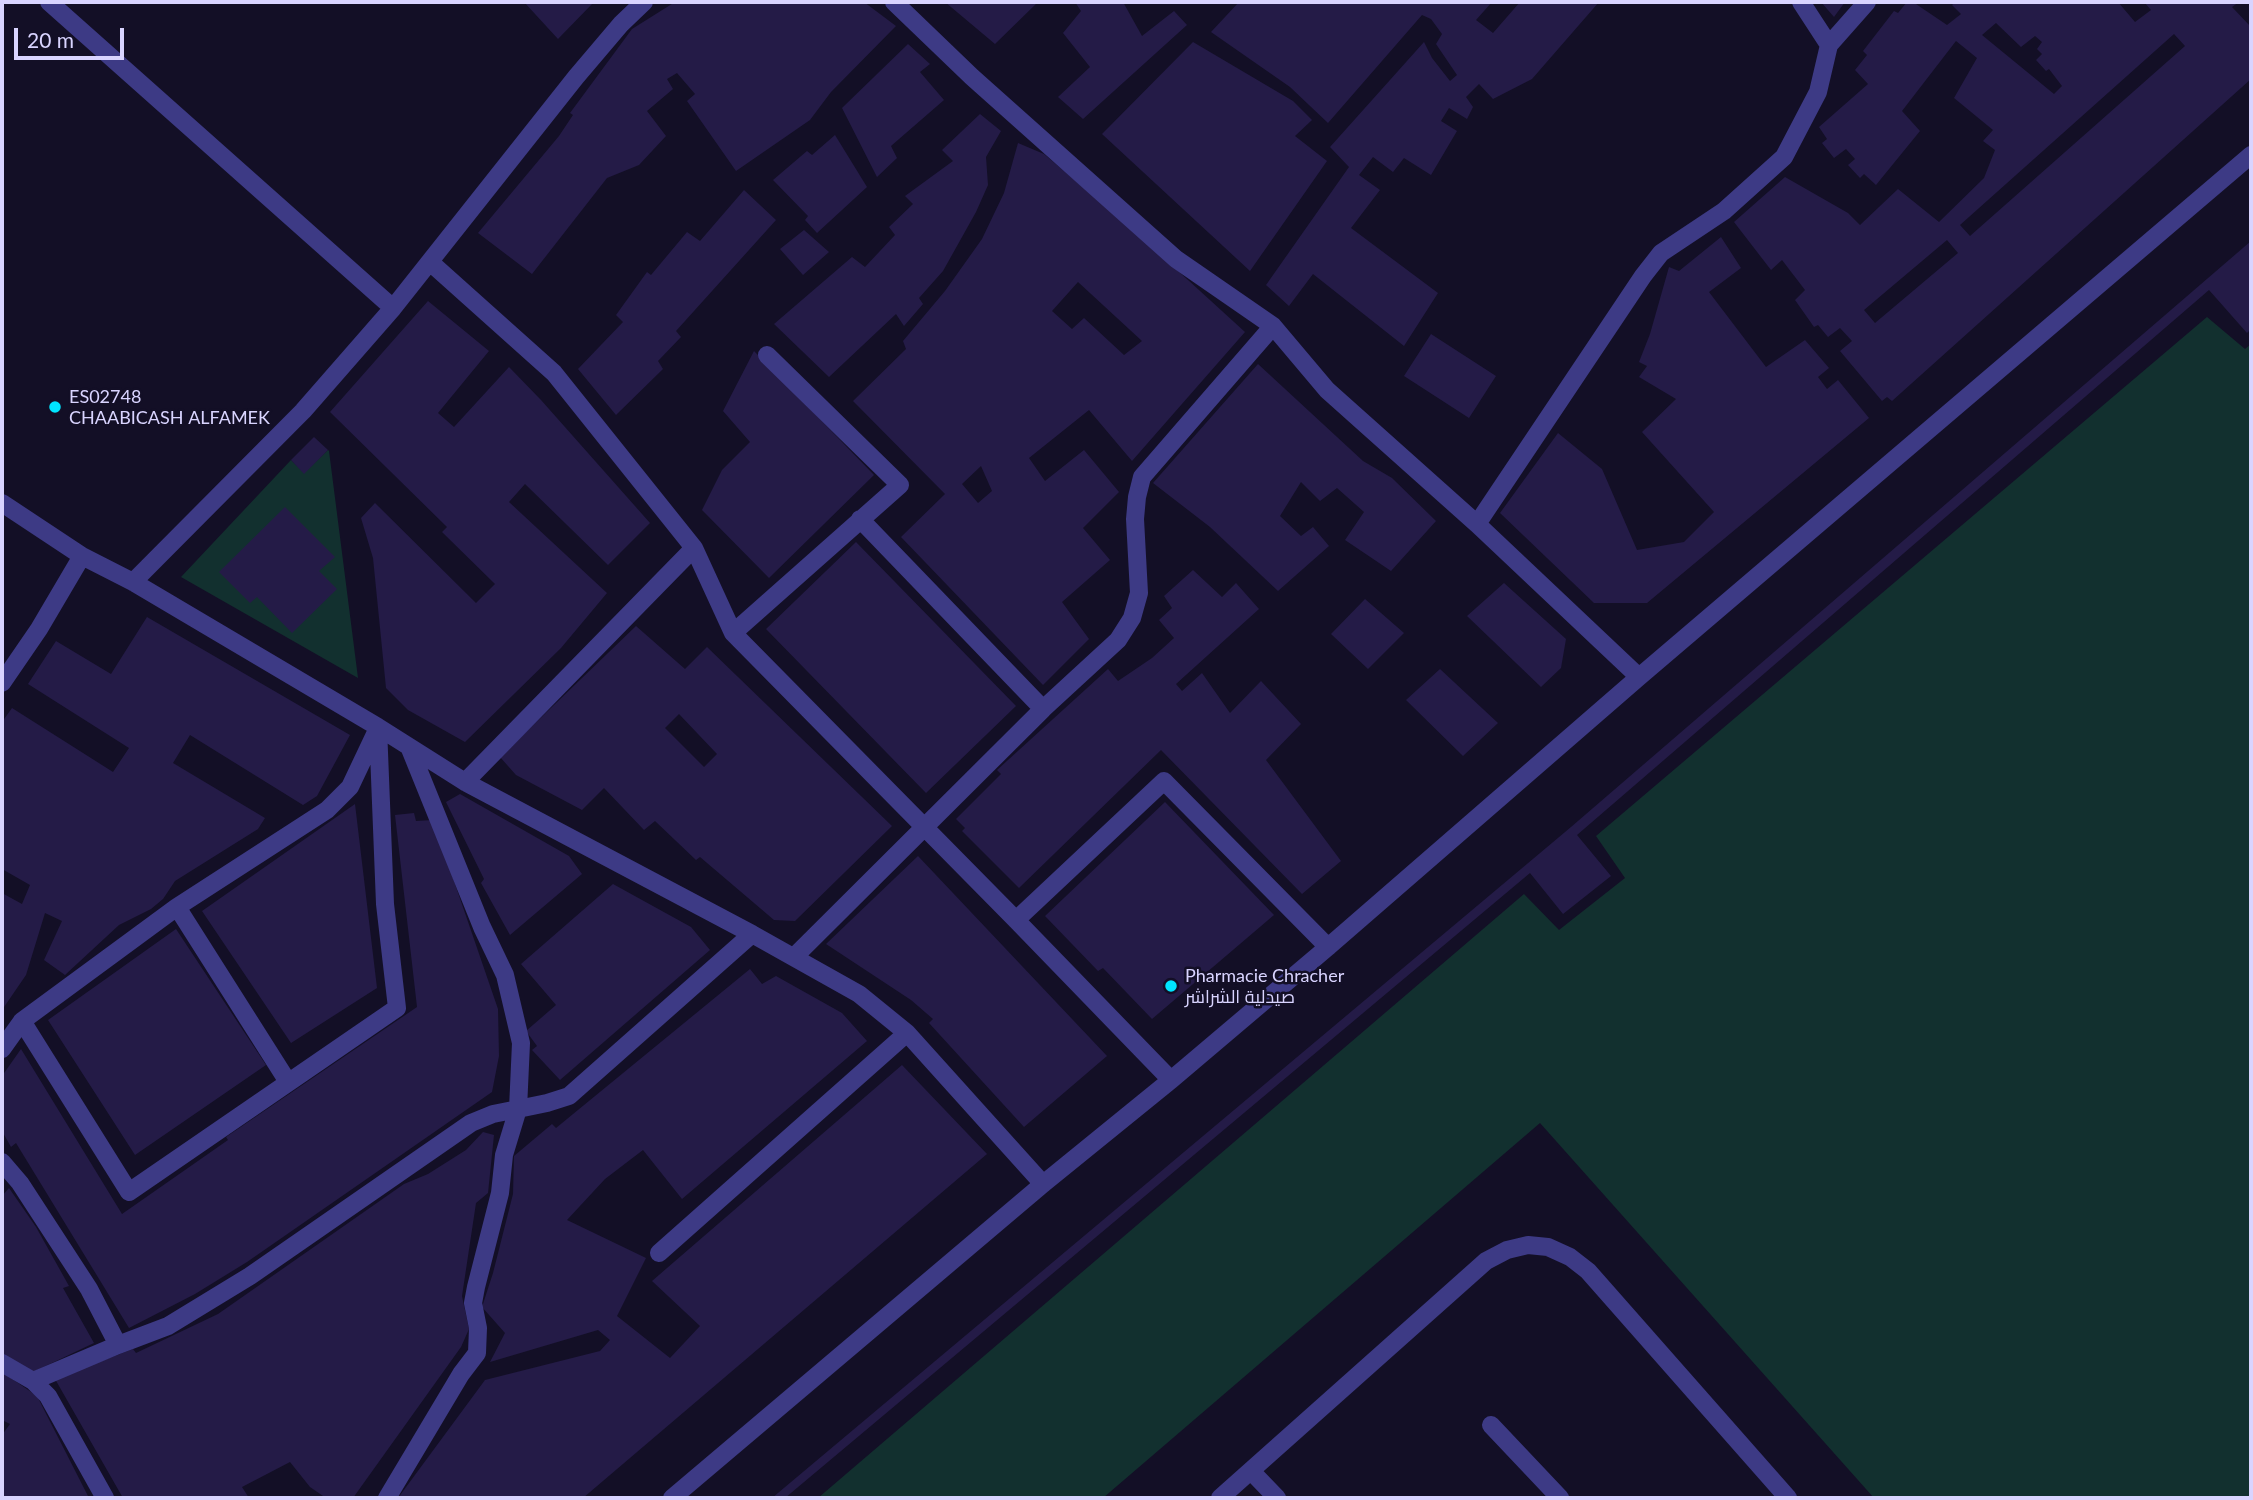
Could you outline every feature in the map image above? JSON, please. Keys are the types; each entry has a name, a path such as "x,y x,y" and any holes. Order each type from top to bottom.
{"street":[{"path":"49,2 393,307"},
{"path":"133,582 303,411 430,262 576,77 621,24 645,2"},
{"path":"894,2 972,77 1176,259 1273,327 1327,390 1477,523 1639,677"},
{"path":"1801,2 1829,45"},
{"path":"1477,523 1643,275 1661,253 1724,211 1784,157 1818,92 1829,45 1867,2"},
{"path":"672,1498 1328,947 1639,677 2251,155"},
{"path":"430,262 554,373 694,548 733,634 1171,1080"},
{"path":"794,957 1043,709 1118,640 1132,618 1139,593 1135,519 1142,477 1273,327"},
{"path":"733,634 900,485 767,355"},
{"path":"2,503 82,556 133,582 379,727 465,782 752,934 859,994 907,1033 1043,1184"},
{"path":"860,519 1043,709"},
{"path":"465,782 694,548"},
{"path":"2,684 82,556"},
{"path":"2,1049 22,1021 177,907 327,810 350,787 379,727"},
{"path":"22,1021 129,1192 397,1008 385,904 379,727"},
{"path":"387,1498 461,1374 477,1353 478,1328 474,1295 500,1193 504,1155 518,1109 521,1043 505,975 482,927 410,749"},
{"path":"1016,920 1164,782 1328,947"},
{"path":"177,907 288,1082"},
{"path":"33,1381 168,1326 250,1276 471,1123 493,1114 547,1104 569,1096 752,934"},
{"path":"659,1253 907,1033"},
{"path":"2,1162 20,1182 89,1289 118,1345"},
{"path":"1220,1498 1486,1261 1507,1250 1528,1245 1548,1247 1570,1256 1588,1271 1788,1498"},
{"path":"2,1363 33,1381 48,1396 105,1498"},
{"path":"1491,1426 1560,1498"},
{"path":"1251,1471 1277,1498"}],"green space":[{"path":"2207,317 2245,349 2251,344 2251,1498 1874,1498 1540,1123 1103,1498 818,1498 1524,894 1559,930 1625,878 1596,836"},
{"path":"328,450 358,678 181,577 291,460 304,473"}],"building":[{"path":"524,2 594,2 558,39"},
{"path":"675,2 864,2 896,26 831,92 810,120 736,171 687,101 695,94 677,73 667,79 673,89 647,111 666,136 639,165 607,178 532,274 478,233 559,136 573,115 570,113 632,29"},
{"path":"945,2 1038,2 995,44"},
{"path":"1075,2 1123,2 1142,36 1174,11 1187,25 1083,119 1058,97 1090,67 1063,33 1081,11"},
{"path":"1239,2 1492,2 1476,20 1493,33 1520,2 1599,2 1532,79 1493,99 1479,84 1466,97 1473,107 1467,119 1449,108 1441,121 1457,131 1431,175 1404,158 1393,172 1373,157 1359,175 1380,190 1351,228 1438,293 1404,346 1313,274 1289,306 1266,285 1349,167 1330,147 1424,42 1432,58 1450,81 1457,75 1436,44 1442,34 1431,19 1422,15 1328,123 1290,87 1211,32"},
{"path":"1821,2 1845,2 1834,17"},
{"path":"1907,2 1913,2 1947,25 1961,14 1952,5 1955,2 2118,2 2135,22 2151,10 2144,2 2239,2 2232,7 2251,27 2251,79 1892,401 1887,397 1882,401 1840,351 1852,341 1840,328 1828,337 1818,325 1814,327 1795,300 1805,290 1782,260 1771,270 1734,222 1785,177 1848,213 1860,225 1898,189 1939,222 1984,178 1995,150 1983,141 1993,130 1954,98 1977,58 1956,41 1902,111 1920,131 1876,185 1864,174 1860,178 1848,165 1855,159 1846,149 1834,158 1822,143 1827,139 1819,127 1868,84 1855,70 1867,55 1863,51 1894,11 1898,13","holes":["1996,23 2021,47 2035,36 2042,42 2037,49 2042,54 2036,60 2046,71 2049,69 2062,86 2054,94 1982,35","2174,34 2185,46 1970,236 1960,225","1947,240 1958,253 1875,323 1864,310"]},
{"path":"1193,42 1293,101 1312,120 1295,136 1327,161 1250,271 1102,134"},
{"path":"908,44 930,64 920,72 944,100 891,146 897,158 877,177 842,108"},
{"path":"980,114 1001,131 986,157 988,185 943,271 919,298 923,304 904,326 896,314 829,377 774,324 852,257 865,267 895,235 889,227 913,204 905,196 953,161 942,150"},
{"path":"835,135 867,187 817,233 805,220 808,216 773,180 807,151 812,155"},
{"path":"1018,143 1044,154 1131,228 1245,332 1132,461 1089,410 1029,458 1045,481 1084,450 1119,492 1083,528 1110,560 1062,602 1089,639 1043,685 901,537 945,494 853,401 906,349 903,341 945,291 982,239 1004,193","holes":["1078,282 1142,341 1124,355 1084,318 1072,329 1052,311","981,466 992,491 978,503 962,484"]},
{"path":"744,190 776,220 676,331 681,337 658,361 663,369 616,415 578,369 623,322 616,315 647,272 651,275 687,232 700,241"},
{"path":"804,230 829,252 803,275 780,249"},
{"path":"1721,237 1741,268 1709,292 1766,367 1805,340 1829,368 1818,377 1827,389 1838,380 1869,418 1647,603 1594,603 1500,513 1558,433 1602,469 1637,550 1684,542 1714,512 1642,432 1676,399 1639,377 1647,366 1639,362 1669,267 1679,271"},
{"path":"2251,241 2251,329 2247,333 2209,290 1577,835 1611,876 1563,914 1530,873 785,1498 772,1498 1571,827"},
{"path":"428,301 489,351 438,413 454,427 509,367 650,523 608,565 525,484 509,502 607,593 561,648 465,742 408,710 386,688 373,558 361,518 375,503 476,603 495,584 442,532 447,527 330,412"},
{"path":"1431,334 1496,376 1469,418 1404,376"},
{"path":"754,351 874,475 769,578 702,510 722,470 750,442 723,411"},
{"path":"1258,364 1363,461 1392,478 1436,521 1391,571 1345,540 1364,512 1337,488 1320,501 1301,482 1280,516 1301,536 1313,527 1329,546 1278,591 1210,527 1153,483"},
{"path":"314,437 328,450 304,474 291,460"},
{"path":"285,507 335,557 319,571 337,589 292,633 257,597 250,603 219,572"},
{"path":"856,542 1016,706 926,793 766,629"},
{"path":"1193,570 1222,597 1236,583 1259,609 1176,684 1182,691 1202,673 1230,713 1261,681 1301,724 1266,760 1341,861 1302,894 1161,750 1019,888 962,831 965,828 956,819 1001,774 997,770 1108,669 1118,681 1152,658 1174,638 1159,620 1172,608 1164,596"},
{"path":"1504,583 1566,639 1561,668 1541,687 1467,616"},
{"path":"1365,599 1404,633 1368,669 1331,634"},
{"path":"147,617 350,735 317,796 303,805 190,735 173,763 265,818 258,829 175,881 163,899 151,909 119,925 65,975 44,960 62,921 45,913 26,975 2,1010 2,893 22,904 30,885 2,869 2,722 12,708 113,772 129,748 28,684 56,641 111,674"},
{"path":"636,626 685,669 707,647 892,826 795,921 774,920 700,857 696,860 655,821 644,830 604,788 582,810 516,775 500,757","holes":["679,714 717,754 704,767 665,728"]},
{"path":"1440,669 1498,723 1463,756 1406,700"},
{"path":"460,794 569,856 582,874 510,935 481,883 484,879 446,802"},
{"path":"1165,802 1274,915 1152,1019 1103,968 1098,971 1045,916"},
{"path":"355,804 377,988 291,1043 202,911"},
{"path":"414,813 416,821 433,820 498,1009 499,1056 492,1092 247,1262 195,1294 129,1328 16,1143 11,1147 2,1131 2,1076 21,1049 122,1214 228,1140 226,1137 417,1007 395,815"},
{"path":"918,856 1107,1056 1024,1127 929,1023 933,1019 911,1000 826,944"},
{"path":"613,884 691,927 710,950 560,1080 532,1050 537,1046 526,1031 556,1005 521,964"},
{"path":"176,929 266,1065 135,1155 48,1020"},
{"path":"750,969 762,984 776,976 842,1013 867,1041 682,1199 643,1150 605,1179 567,1220 646,1258 617,1316 670,1358 700,1326 652,1281 902,1065 987,1154 583,1498 398,1498 485,1380 600,1351 610,1340 598,1330 490,1362 505,1333 482,1307 513,1194 514,1156 552,1124 556,1128"},
{"path":"483,1132 494,1135 488,1193 476,1203 462,1296 469,1329 461,1347 353,1498 326,1498 310,1487 290,1462 242,1487 249,1498 123,1498 55,1379 133,1349 136,1353 218,1314 404,1184 428,1174 466,1150"},
{"path":"9,1188 36,1227 69,1286 63,1288 94,1343 33,1372 2,1355 2,1196"},
{"path":"2,1372 37,1396 89,1498 2,1498 2,1435 10,1424 2,1420"}],"place":[{"name":"ES02748 CHAABICASH ALFAMEK","path":"55,407"},
{"name":"Pharmacie Chracher صيدلية الشراشر","path":"1171,986"}]}
